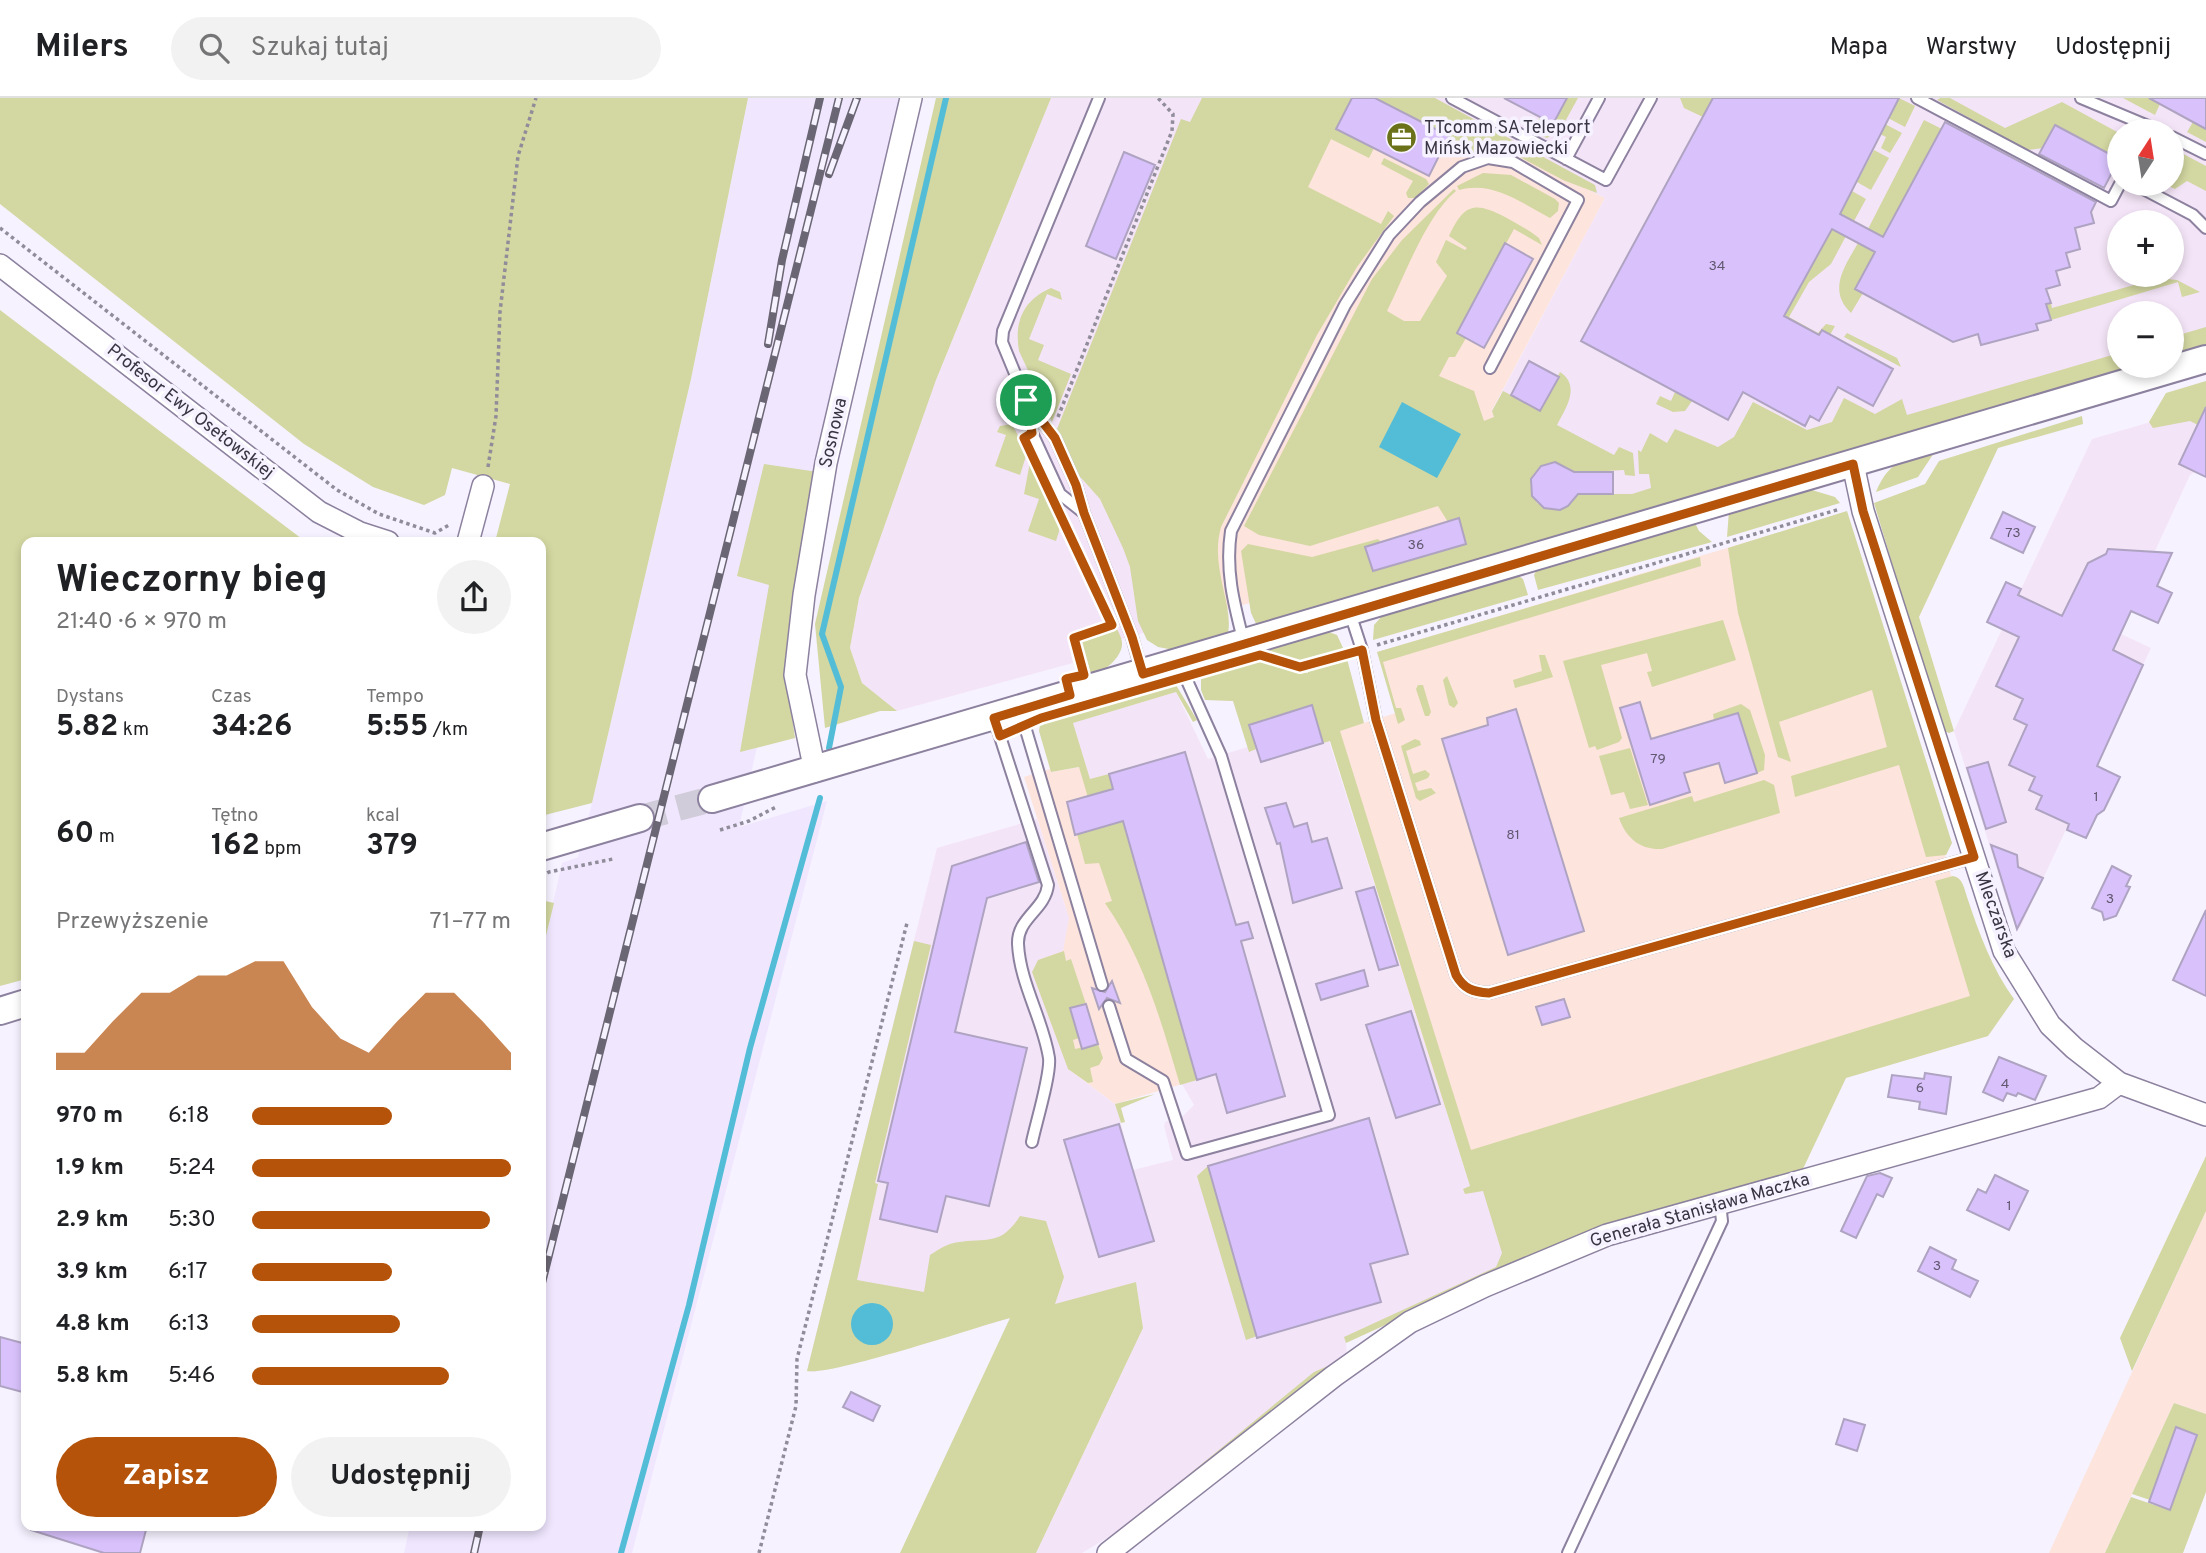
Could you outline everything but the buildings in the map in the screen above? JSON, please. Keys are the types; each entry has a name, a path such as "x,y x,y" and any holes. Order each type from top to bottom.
{"street":[{"name":"Sosnowa","path":"815,771 795,675 804,595 826,463 911,98"},
{"name":"Profesor Ewy Osetowskiej","path":"0,265 319,512 372,537"},
{"path":"712,799 1179,663 1252,649 1350,613 2206,359"},
{"name":"Mleczarska","path":"1853,464 1861,500 2004,951 2050,1025 2119,1083 2206,1115"},
{"path":"469,537 483,486"},
{"path":"546,846 640,818"},
{"path":"0,1011 21,1005"},
{"name":"Generała Stanisława Maczka","path":"1108,1553 1334,1376 1410,1322 1485,1286 1607,1235 2099,1098 2119,1083"}],"lane":[{"path":"1099,98 1003,331 1006,356 1026,400 1046,426 1076,485 1143,674"},
{"path":"1452,98 1606,180 1651,98"},
{"path":"1566,159 1600,98"},
{"path":"1917,98 2111,201 2114,196"},
{"path":"2081,98 2131,119"},
{"path":"2184,143 2206,154"},
{"path":"1252,649 1229,584 1227,555 1231,531 1345,304 1389,235 1420,202 1462,167 1488,158 1513,162 1578,200 1490,368"},
{"path":"2157,196 2193,215 2206,228"},
{"path":"1026,400 1032,433 1060,494 1084,513"},
{"path":"1350,613 1362,650 1376,720 1456,975 1461,985 1474,992 1489,993 1974,857"},
{"path":"1109,1006 1126,1059 1163,1081 1186,1154 1329,1115 1221,756 1179,663"},
{"path":"1020,710 1102,985"},
{"path":"994,718 1048,885 1047,896 1021,924 1018,942 1024,979 1049,1060 1032,1142"},
{"path":"1568,1553 1723,1221 1720,1203"}],"path":[{"path":"483,486 496,416 500,312 518,156 536,98"},
{"path":"1046,426 1057,419 1172,131 1173,114 1158,98"},
{"path":"0,228 355,502 435,533 456,522"},
{"path":"1252,649 1300,667 1861,500"},
{"path":"1059,513 1089,575"},
{"path":"1070,695 1066,679 1084,675 1074,638 1112,625 1106,613"},
{"path":"546,874 613,859"},
{"path":"759,1553 796,1406 797,1359 907,923"}],"shaded area":[{"path":"748,98 903,98 739,827 827,801 632,1553 404,1553 409,1531 546,1531 546,934 562,863 578,857 691,379"},
{"path":"1051,98 1219,98 1240,478 1143,633 1071,654 1073,663 897,711 862,683 850,648 859,598 936,380"},
{"path":"1219,98 1409,98 1605,198 1492,410 1528,530 1216,612 1211,623"},
{"path":"1409,98 2206,98 2206,329 2184,335 2184,301 2107,301 2107,359 1528,530 1492,411 1605,198"},
{"path":"2206,406 2198,470 2190,475 2121,625 2121,634 2151,648 2020,928 2011,915 1954,731 2092,439"},
{"path":"1828,518 1842,528 1974,948 1988,1036 1487,1182 1443,1103 1328,734 1396,713 1378,652"},
{"path":"1309,678 1470,1186 1487,1182 1514,1266 1346,1342 1347,1358 1185,1491 1082,1553 1036,1553 1143,1328 1136,1282 856,1362 814,1372 807,1371 937,848 1037,819 1069,918 1063,951 1038,960 1032,972 1068,1069 1116,1105 1133,1170 1173,1160 1165,1122 1183,1116 1194,1105 1182,1084 1073,723 1176,692 1208,759 1248,747 1233,701 1212,700"},
{"path":"1086,766 1182,1084 1115,1104 1068,1069 1032,972 1069,918 1024,777 1050,769 1051,772"},
{"path":"2206,1211 2206,1414 2174,1403 2105,1553 2049,1553"}],"green space":[{"path":"0,98 748,98 691,379 592,803 546,815 546,537 496,537 510,484 452,468 445,495 424,505 373,487 304,444 0,204"},
{"path":"936,98 1051,98 936,380 859,598 850,648 862,683 897,711 880,711 825,728 815,624"},
{"path":"1202,98 1352,98 1374,148 1369,158 1331,139 1308,187 1381,224 1388,211 1394,216 1357,267 1317,335 1221,527 1218,558 1228,613 1227,637 1174,650 1158,647 1147,640 1138,621 1130,567 1123,548 1100,499 1075,471 1057,429 1181,119 1190,122"},
{"path":"1375,98 1435,98 1595,185 1597,193 1563,180 1516,155 1493,150 1472,154 1447,140 1449,136"},
{"path":"1567,98 1578,98 1561,129 1547,138 1532,132 1540,117 1553,124"},
{"path":"1680,98 1713,98 1703,117 1684,108"},
{"path":"1899,98 1915,106 1905,127 1888,118"},
{"path":"1950,98 2005,128 2062,102 2107,126 2107,153 2055,125 2043,148 2027,150 1937,100"},
{"path":"2123,98 2149,98 2160,104 2155,115"},
{"path":"1924,120 1942,129 1883,237 1868,229"},
{"path":"2193,122 2206,129 2206,142 2187,132"},
{"path":"1885,124 1902,133 1890,153 1881,148 1886,137 1880,134"},
{"path":"1874,150 1889,158 1871,190 1857,182"},
{"path":"2184,154 2206,166 2206,191 2187,181 2184,183"},
{"path":"1384,158 1426,179 1429,184 1415,198 1408,198 1406,193 1413,181 1381,164"},
{"path":"1483,173 1511,175 1555,199 1559,203 1558,211 1550,218 1495,191 1483,188 1459,190 1457,186"},
{"path":"1454,189 1456,191 1426,230 1387,311 1404,321 1420,321 1447,276 1436,262 1446,240 1465,250 1467,248 1449,236 1460,217 1471,208 1494,212 1539,238 1542,245 1514,229 1457,333 1466,338 1455,357 1449,357 1439,376 1474,391 1484,421 1494,417 1492,411 1503,391 1540,410 1560,372 1570,384 1571,390 1557,425 1614,455 1619,447 1633,453 1635,476 1625,475 1624,470 1589,472 1588,494 1632,494 1651,488 1649,474 1639,474 1638,450 1641,452 1650,433 1667,443 1675,429 1718,447 1734,437 1753,402 1807,430 1832,422 1844,398 1875,414 1902,399 1907,415 2107,357 2107,376 1258,628 1251,613 1241,551 1248,544 1312,557 1378,539 1381,542 1365,547 1373,570 1466,544 1459,519 1448,522 1438,506 1310,546 1259,535 1244,526 1372,279 1402,240","holes":["1555,462 1575,472 1577,495 1569,505 1554,510 1548,509 1537,503 1533,496 1533,476 1541,467"]},
{"path":"1852,191 1866,199 1854,221 1840,214"},
{"path":"1832,229 1846,236 1831,264 1809,282 1789,317 1818,333 1826,324 1835,326 1830,335 1819,335 1784,316"},
{"path":"1858,243 1875,252 1855,289 1863,293 1851,313 1840,296 1839,287 1844,269"},
{"path":"2184,284 2200,292 2182,297 2179,287 2184,287"},
{"path":"2127,287 2161,287 2107,301 2107,303 2051,320 2046,304 2051,303 2052,308"},
{"path":"1051,288 1060,292 1062,300 1047,294 1029,339 1044,345 1038,360 1071,374 1052,422 1019,351 1018,340 1020,321 1027,306"},
{"path":"0,310 299,537 21,537 21,980 0,986"},
{"path":"2206,327 2206,345 2184,352 2184,333"},
{"path":"1847,333 1897,358 1901,367 1844,337"},
{"path":"2206,381 2206,429 2190,421 2153,428 2149,422 2166,393"},
{"path":"1675,392 1692,401 1685,411 1673,412 1656,404 1660,396 1671,401"},
{"path":"2082,416 2083,424 1998,448 1919,617 1954,731 1949,733 1942,730 1874,503 1925,484 1939,461"},
{"path":"1012,424 1027,453 1020,475 995,466 1006,435 997,432 1000,426"},
{"path":"1936,450 1918,477 1876,492 1886,473 1899,462"},
{"path":"1030,462 1061,525 1056,541 1028,531 1039,499 1024,494"},
{"path":"764,464 818,472 786,675 795,738 740,752 769,585 737,576"},
{"path":"1812,490 1835,497 1840,503 1727,537 1729,511 1798,491"},
{"path":"1847,511 1952,843 1946,855 1926,857 1899,765 1795,797 1791,776 1887,747 1872,690 1779,722 1791,762 1778,757 1738,613 1728,548"},
{"path":"1694,521 1699,531 1712,542 1538,590 1534,575 1537,569"},
{"path":"1700,557 1701,566 1383,662 1396,708 1401,708 1405,720 1398,724 1377,652"},
{"path":"1516,574 1523,579 1528,595 1373,640 1374,625 1383,615"},
{"path":"1723,620 1736,660 1652,687 1647,672 1652,671 1647,653 1601,665 1622,738 1619,742 1597,750 1595,746 1589,748 1563,661"},
{"path":"1116,627 1122,641 1119,654 1106,668 1091,675 1080,638"},
{"path":"1326,631 1337,635 1344,650 1300,662 1259,651"},
{"path":"1539,655 1545,655 1553,677 1515,688 1513,680 1542,671"},
{"path":"1347,659 1364,723 1340,731 1471,1150 1970,996 1935,881 1953,876 1961,881 1987,950 2014,999 1988,1036 1846,1078 1801,1173 1514,1266 1346,1343 1344,1337 1496,1267 1502,1253 1483,1191 1465,1194 1463,1189 1470,1186 1330,741 1323,743 1312,706 1249,725 1256,749 1249,752 1233,701 1205,700 1201,690 1201,678 1262,660 1308,673 1308,670"},
{"path":"1447,676 1458,703 1454,708 1449,705 1443,680"},
{"path":"1176,685 1197,720 1193,722 1176,692 1073,723 1090,779 1109,774 1197,1080 1180,1085 1141,968 1105,903 1112,901 1099,863 1085,864 1077,834 1097,828 1079,767 1051,772 1039,731 1040,725"},
{"path":"1418,685 1423,685 1431,712 1429,716 1425,716 1416,689"},
{"path":"1741,704 1750,710 1765,755 1764,770 1757,773 1738,713 1714,720 1713,714"},
{"path":"1415,739 1420,741 1421,745 1406,751 1413,774 1425,770 1430,774 1428,778 1415,783 1418,791 1431,788 1436,793 1420,801 1416,798 1401,746"},
{"path":"1630,748 1648,805 1630,809 1624,792 1611,795 1599,756"},
{"path":"1764,780 1774,785 1780,813 1662,849 1647,847 1635,841 1619,818 1692,796 1694,802"},
{"path":"546,901 554,903 546,936"},
{"path":"914,941 931,945 875,1183 878,1184 857,1280 924,1292 930,1255 950,1244 997,1237 1012,1227 1020,1216 1046,1221 1064,1277 1055,1304 1136,1282 1143,1328 1036,1553 900,1553 1010,1318 873,1359 821,1371 807,1371"},
{"path":"1064,951 1066,961 1071,959 1086,1004 1071,1009 1079,1038 1073,1040 1075,1049 1098,1044 1103,1058 1099,1065 1090,1068 1093,1082 1088,1083 1068,1069 1032,972 1038,960"},
{"path":"1155,1094 1121,1108 1125,1122 1121,1123 1115,1104"},
{"path":"2206,1156 2206,1211 2132,1371 2120,1338"},
{"path":"1208,1166 1257,1336 1246,1340 1197,1176"},
{"path":"1337,1362 1185,1491 1181,1481 1314,1372"},
{"path":"2174,1403 2206,1414 2206,1492 2183,1553 2105,1553 2131,1497 2169,1510 2196,1434 2176,1428 2150,1500 2132,1494"}],"water":[{"path":"1402,402 1461,434 1437,478 1379,447"},
{"path":"872,1303 887,1309 893,1324 887,1339 872,1345 857,1339 851,1324 857,1309"}],"waterway":[{"path":"829,748 841,687 822,634 946,98"},
{"path":"621,1553 689,1305 750,1048 820,798"}],"tunnel":[{"path":"640,818 712,799"}],"railway":[{"path":"768,344 782,260 820,98"},
{"path":"546,1267 839,98"},
{"path":"829,174 857,98"},
{"path":"474,1553 479,1531"}],"place":[{"name":"TTcomm SA Teleport Mińsk Mazowiecki","path":"1401,138"}],"route":[{"path":"1026,400 1055,438 1076,485 1143,674 1853,464 1863,511 1974,857 1489,993 1474,992 1461,985 1456,975 1376,720 1362,650 1300,667 1260,655 1041,718 1000,736 994,718 1070,695 1066,679 1084,675 1074,638 1112,625 1024,438 1032,433 1026,400"}]}
